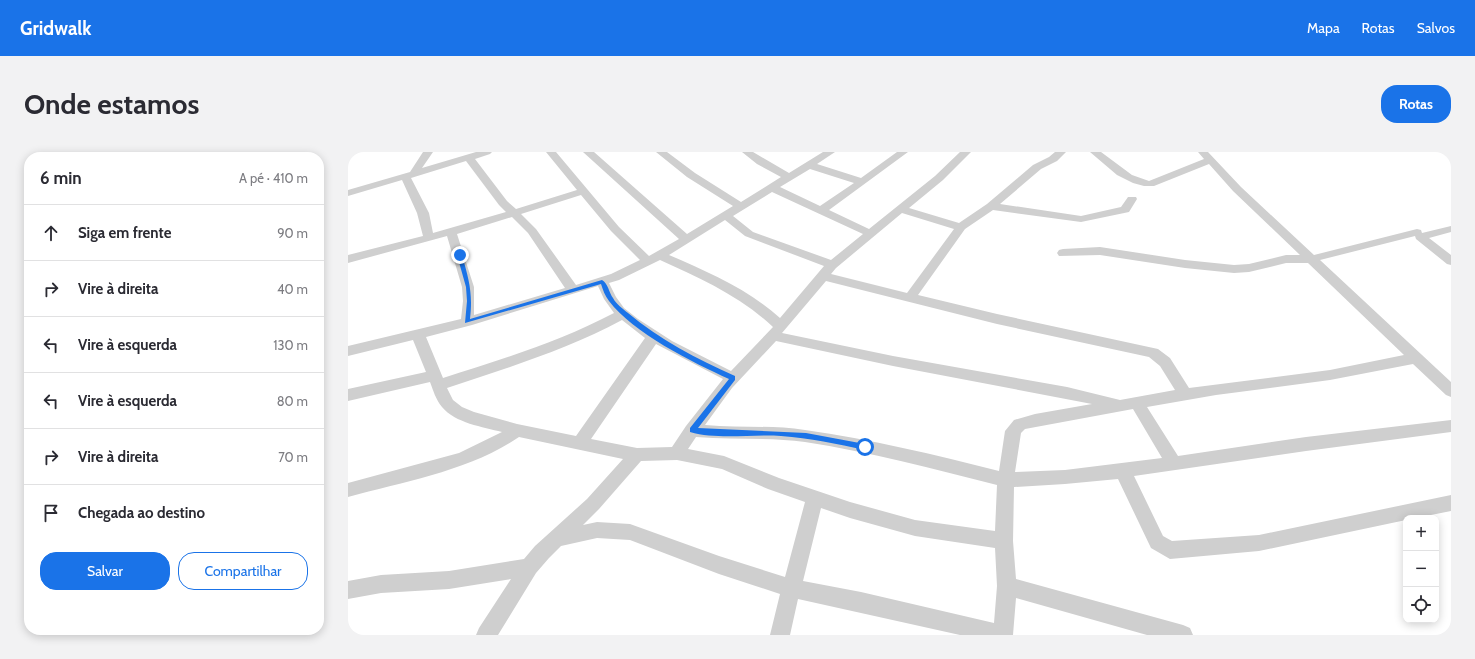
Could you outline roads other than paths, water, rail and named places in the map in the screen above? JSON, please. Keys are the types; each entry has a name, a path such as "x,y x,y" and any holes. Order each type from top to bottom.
{"street":[{"path":"410,176 428,152"},
{"path":"348,193 410,176 487,152"},
{"path":"551,152 615,229 648,261"},
{"path":"588,152 686,239"},
{"path":"661,152 691,175 740,206"},
{"path":"348,351 467,322 602,282 660,255 830,152"},
{"path":"820,211 903,152"},
{"path":"677,453 692,430 733,378 777,331 832,265 939,178 966,152"},
{"path":"910,298 961,227 991,206 1037,168 1053,159 1061,152"},
{"path":"1095,152 1130,178 1144,184 1150,184 1207,156 1235,186 1451,391"},
{"path":"751,153 789,177"},
{"path":"469,158 503,203 537,238 573,290"},
{"path":"809,165 862,182"},
{"path":"410,176 423,213 429,238"},
{"path":"771,187 869,234"},
{"path":"348,259 515,214 584,191"},
{"path":"991,206 1081,219 1125,210 1132,199"},
{"path":"900,209 961,227"},
{"path":"724,215 740,228 754,236 798,251 832,265"},
{"path":"1451,229 1420,237 1451,261"},
{"path":"452,232 468,287 470,301 467,322"},
{"path":"1063,254 1100,251 1185,264 1234,269 1249,268 1286,259 1312,260 1417,232"},
{"path":"660,255 737,293 766,312 777,331 901,362 1067,393 1121,405"},
{"path":"822,276 997,319 1153,353 1166,362 1185,394"},
{"path":"602,282 611,299 624,313 654,336 692,360 733,378"},
{"path":"348,395 437,380 548,348 624,313"},
{"path":"418,334 443,397 457,411 470,417 517,430 637,455 677,453 724,463 774,484 850,510 915,528 1004,541"},
{"path":"580,442 654,336"},
{"path":"556,539 597,530 630,532 725,567 791,588 860,602 1003,635 1007,586 1004,541 1006,480 1013,431 1016,427 1035,420 1121,405 1185,394 1330,375 1417,358"},
{"path":"1138,403 1173,463"},
{"path":"692,430 780,433 806,436 902,454 1006,480 1065,477 1123,471 1306,444 1451,426"},
{"path":"348,490 463,459 499,442 517,430"},
{"path":"486,635 529,567 593,504 637,455"},
{"path":"1123,471 1157,542 1170,550 1259,543 1451,503"},
{"path":"780,635 791,588 809,526 815,497"},
{"path":"348,590 357,587 437,581 529,567"},
{"path":"1007,586 1184,635"}]}
